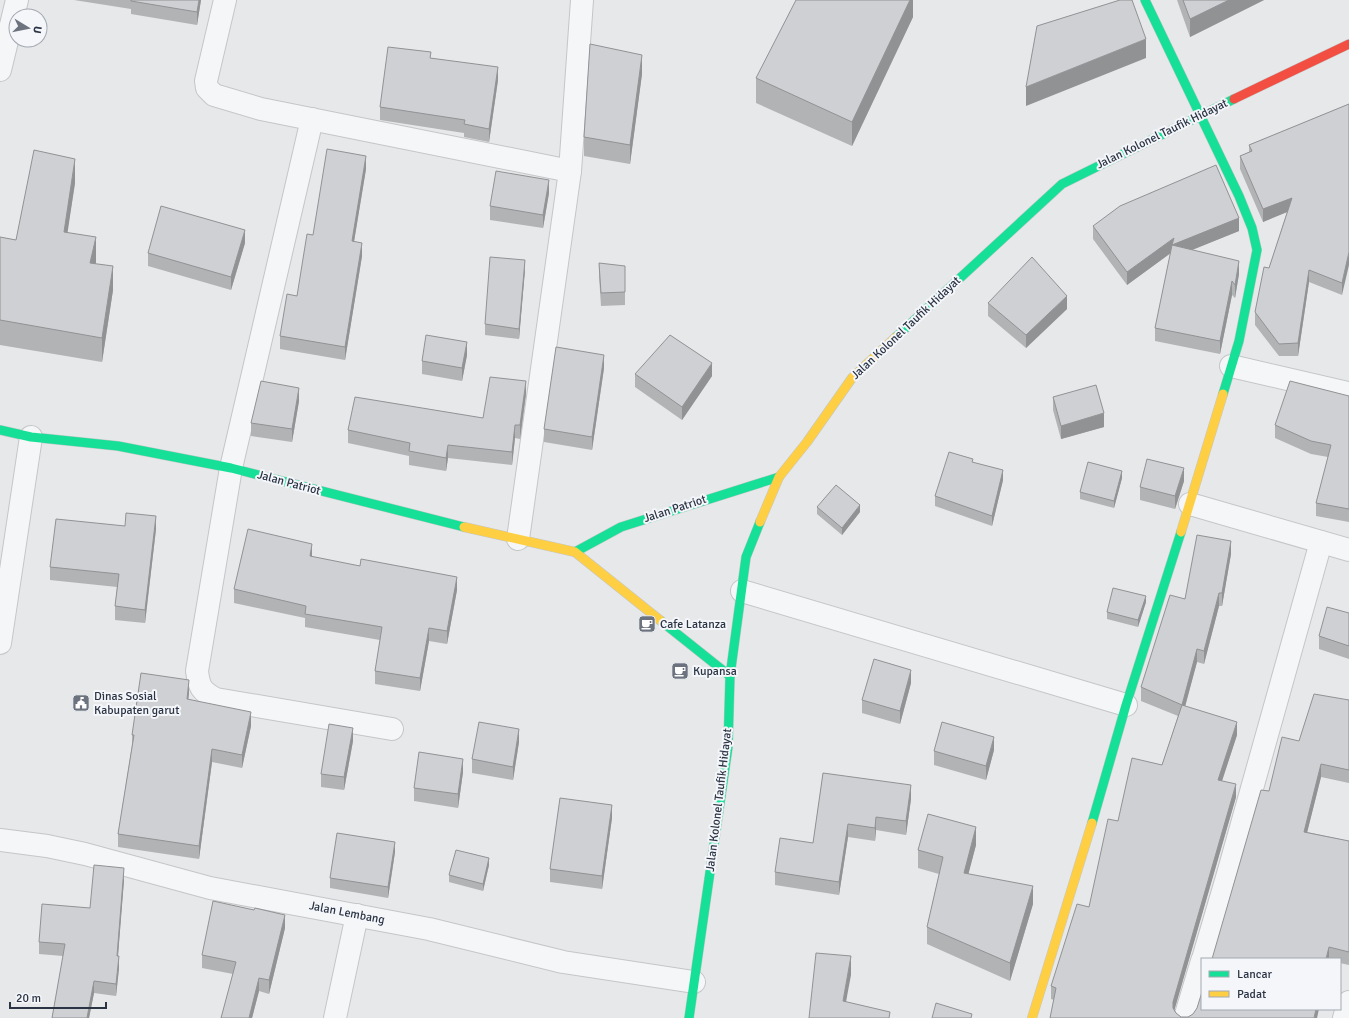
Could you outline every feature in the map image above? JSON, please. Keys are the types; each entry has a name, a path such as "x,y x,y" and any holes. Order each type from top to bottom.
{"main road":[{"path":"1032,1018 1070,898 1126,705 1190,504 1239,341 1257,250 1255,238 1244,208 1201,114 1145,0"},
{"name":"Jalan Kolonel Taufik Hidayat","path":"689,1018 728,747 730,676 746,557 779,477 807,442 852,378 1062,184 1201,114 1349,44"},
{"name":"Jalan Patriot","path":"0,430 31,437 118,446 231,468 418,517 575,552 730,676"},
{"name":"Jalan Patriot","path":"575,552 621,527 779,477"}],"street":[{"path":"2,58 17,0"},
{"path":"224,0 206,81 207,88 214,95 261,109 570,171"},
{"path":"518,539 570,171 582,0"},
{"path":"312,119 231,468 197,670 199,683 204,693 216,699 392,728"},
{"path":"1231,366 1348,393"},
{"path":"0,643 31,437"},
{"path":"1190,504 1349,550"},
{"path":"1203,958 1228,874 1321,542"},
{"path":"742,591 1126,705"},
{"name":"Jalan Lembang","path":"0,840 48,846 85,854 210,888 429,929 563,962 694,982"},
{"path":"335,1018 357,915"},
{"path":"1185,1018 1201,963"},
{"path":"1344,1018 1349,1002"}],"building":[{"path":"131,0 199,0 197,12"},
{"path":"796,0 910,0 852,122 756,78"},
{"path":"1120,0 1132,0 1146,39 1026,87 1037,26"},
{"path":"1183,0 1229,0 1190,19"},
{"path":"590,44 642,55 630,145 584,137"},
{"path":"388,47 431,52 430,58 498,67 489,129 464,124 465,120 380,107"},
{"path":"1349,104 1349,252 1342,283 1309,270 1298,343 1279,344 1255,312 1264,267 1269,268 1292,198 1263,209 1240,156 1252,151 1249,145"},
{"path":"327,149 366,156 352,241 362,243 345,347 280,336 287,294 297,296 307,234 313,235"},
{"path":"34,150 75,159 64,232 96,237 90,263 113,266 102,338 0,320 0,237 16,240"},
{"path":"1216,165 1239,218 1172,245 1174,238 1127,272 1093,226 1120,206"},
{"path":"496,171 549,180 543,215 490,206"},
{"path":"161,206 245,230 231,277 148,253"},
{"path":"1172,245 1239,261 1235,285 1232,281 1220,341 1155,328"},
{"path":"490,257 525,260 519,329 485,324"},
{"path":"1032,257 1067,296 1026,335 988,303"},
{"path":"599,263 625,266 625,292 601,293"},
{"path":"426,335 467,342 462,368 422,361"},
{"path":"670,335 712,363 682,407 635,374"},
{"path":"556,347 604,355 592,437 544,429"},
{"path":"490,377 526,381 520,425 515,425 512,452 448,445 446,458 409,451 410,443 348,430 355,397 483,418"},
{"path":"261,381 299,388 292,429 251,423"},
{"path":"1290,381 1349,396 1349,509 1316,503 1331,445 1311,441 1275,425"},
{"path":"1096,385 1104,413 1061,426 1053,397"},
{"path":"949,452 973,459 972,462 1003,470 992,516 935,496"},
{"path":"1147,459 1184,468 1175,496 1140,487"},
{"path":"1088,462 1122,471 1114,501 1080,492"},
{"path":"836,485 860,505 842,528 817,507"},
{"path":"126,513 156,516 145,610 115,606 119,574 50,567 56,519 125,526"},
{"path":"248,529 312,544 310,556 360,566 361,559 457,577 447,631 429,628 420,678 375,671 382,627 305,614 306,606 234,589"},
{"path":"1197,535 1231,541 1222,593 1219,593 1204,651 1197,649 1182,705 1141,687 1170,595 1185,599"},
{"path":"1113,588 1146,596 1138,620 1107,612"},
{"path":"1327,607 1349,613 1349,646 1319,636"},
{"path":"874,659 911,670 900,711 862,700"},
{"path":"141,673 189,680 187,699 251,712 242,755 212,749 199,846 118,834 134,735 132,735"},
{"path":"1314,694 1349,700 1349,770 1321,764 1304,832 1349,841 1349,952 1329,947 1326,958 1212,958 1261,790 1269,791 1282,737 1299,741"},
{"path":"1182,705 1237,722 1218,780 1236,784 1173,1002 1173,1008 1176,1013 1181,1017 1188,1017 1193,1014 1197,1008 1201,995 1201,1010 1316,1010 1314,1018 1050,1018 1056,988 1051,986 1077,904 1089,907 1108,819 1118,821 1132,758 1162,765"},
{"path":"479,722 519,729 513,767 472,759"},
{"path":"942,722 994,737 986,766 934,751"},
{"path":"329,724 353,728 344,777 321,774"},
{"path":"419,752 463,759 458,794 414,788"},
{"path":"823,773 911,785 906,821 876,817 875,828 848,824 839,882 775,872 780,838 813,843"},
{"path":"560,798 612,805 602,876 550,869"},
{"path":"928,814 976,827 964,873 1033,886 1010,963 927,927 943,857 918,850"},
{"path":"337,833 395,842 388,887 330,878"},
{"path":"456,850 489,858 483,884 449,875"},
{"path":"94,865 124,868 116,984 94,981 87,1018 52,1018 65,944 39,942 42,904 90,908"},
{"path":"213,901 285,915 269,980 259,978 249,1018 221,1018 236,962 202,955"},
{"path":"816,953 851,956 843,1001 890,1012 889,1018 809,1018"},
{"path":"936,1003 972,1014 971,1018 932,1018"}],"traffic: fast":[{"path":"1145,0 1239,196 1252,228 1257,250 1239,341 1223,394"},
{"path":"896,337 1062,184 1234,99"},
{"path":"0,430 31,437 118,446 231,468 464,527"},
{"path":"575,552 621,527 779,477"},
{"path":"689,1018 728,747 730,676 746,557 760,522"},
{"path":"1092,823 1126,705 1181,532"},
{"path":"661,621 730,676"}],"traffic: slow":[{"path":"760,522 779,477 807,442 852,378 896,337"},
{"path":"1181,532 1223,394"},
{"path":"464,527 575,552 661,621"},
{"path":"1032,1018 1092,823"}],"traffic: jam":[{"path":"1234,99 1349,44"}],"place":[{"name":"Cafe Latanza","path":"647,624"},
{"name":"Kupansa","path":"680,671"},
{"name":"Dinas Sosial Kabupaten garut","path":"81,703"}]}
